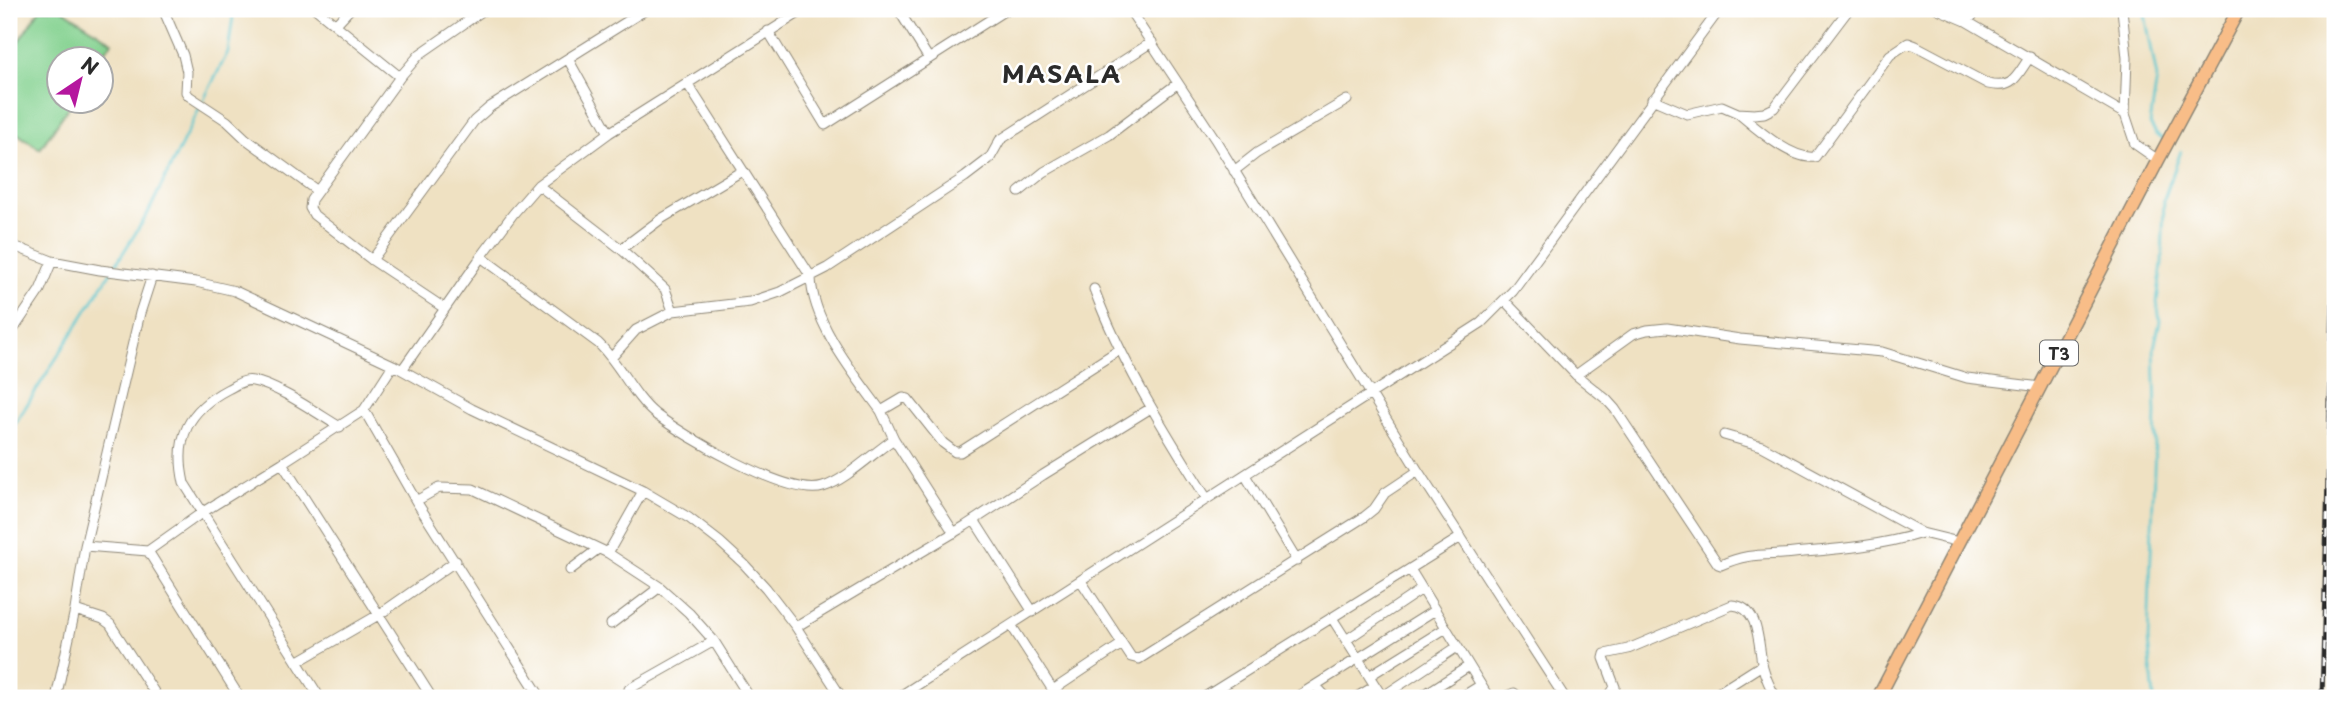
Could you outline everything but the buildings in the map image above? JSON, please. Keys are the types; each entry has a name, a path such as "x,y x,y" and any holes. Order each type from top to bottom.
{"highway":[{"name":"T3","path":"1878,698 2239,9"}],"street":[{"path":"163,9 185,64 186,92 316,190"},
{"path":"316,9 400,77"},
{"path":"336,24 350,9"},
{"path":"444,308 372,260 314,215 310,208 311,200 400,77 420,54 485,9"},
{"path":"372,260 474,121 489,107 647,9"},
{"path":"402,370 481,257 538,185 609,133 805,9"},
{"path":"898,9 929,59"},
{"path":"768,31 825,125 1007,9"},
{"path":"1129,9 1234,171 1560,696"},
{"path":"897,698 1481,323 1504,300 1720,9"},
{"path":"1738,113 1765,113 1774,108 1849,9"},
{"path":"1938,9 1966,21 2125,114"},
{"path":"1966,21 1980,9"},
{"path":"2123,9 2127,58 2125,114 2135,144 2158,160"},
{"path":"612,357 636,330 673,311 750,302 780,292 811,277 965,177 990,158 1000,140 1152,42"},
{"path":"1652,99 1687,114 1722,106 1738,113 1778,144 1808,158 1815,157 1890,55 1908,43 1999,87 2012,82 2030,57"},
{"path":"568,59 609,133"},
{"path":"687,83 811,277 811,290 822,321 881,411 894,439 954,533"},
{"path":"1019,192 1044,172 1109,135 1178,83"},
{"path":"1234,171 1265,148 1347,100"},
{"path":"621,249 661,219 743,171"},
{"path":"538,185 621,249 665,289 673,311"},
{"path":"9,244 52,261 105,271 196,282 236,291 393,365 472,409 643,491 689,518 720,541 766,587 796,626 842,698"},
{"path":"481,257 565,317 612,357 654,413 713,449 784,483 803,489 820,488 834,483 894,439"},
{"path":"9,336 40,290 52,261"},
{"path":"56,698 75,610 85,546 152,276"},
{"path":"1094,289 1119,350 1151,408 1208,499"},
{"path":"1504,300 1576,375 1606,398 1615,409 1718,564 1758,554 1852,548 1901,540 1922,533"},
{"path":"1576,375 1633,334 1667,328 1740,339 1882,352 1967,377 2041,387"},
{"path":"881,411 903,398 908,399 943,443 954,452 960,452 1119,350"},
{"path":"85,546 148,551 203,512 364,410 393,365"},
{"path":"320,698 184,483 180,465 191,418 220,393 244,380 254,381 275,390 340,427"},
{"path":"796,626 954,533 1151,408"},
{"path":"364,410 416,500 541,698"},
{"path":"1724,435 1762,446 1922,533 1959,542"},
{"path":"282,463 432,698"},
{"path":"1081,581 1122,645 1135,659 1143,657 1364,517 1374,509 1385,493 1418,471"},
{"path":"1245,475 1297,561"},
{"path":"416,500 439,488 473,489 603,551 660,587 689,613 714,641 747,697"},
{"path":"570,570 603,551 643,491"},
{"path":"974,520 1033,612"},
{"path":"1203,698 1461,537"},
{"path":"148,551 240,698"},
{"path":"297,662 380,614 456,561"},
{"path":"1410,569 1489,698"},
{"path":"611,624 660,587"},
{"path":"1346,640 1423,589"},
{"path":"1608,698 1615,687 1604,658 1605,654 1628,649 1732,605 1739,605 1751,616 1762,655 1762,665 1776,698"},
{"path":"75,610 110,624 158,698"},
{"path":"1295,698 1435,610"},
{"path":"1332,618 1382,698 1457,646"},
{"path":"1011,625 1054,695 1122,645"},
{"path":"1369,677 1446,628"},
{"path":"629,689 714,641"},
{"path":"1710,698 1762,665"},
{"path":"1419,698 1469,666"},
{"path":"1460,698 1481,685"},
{"path":"1316,686 1327,698"},
{"path":"1355,698 1375,686"},
{"path":"1502,698 1514,693 1520,698"}],"green space":[{"path":"40,9 62,9 112,42 109,46 46,46 46,116 62,116 40,149 9,128 9,56"}],"waterway":[{"path":"203,101 228,52 234,9"},
{"path":"2144,9 2157,78 2150,124 2156,134 2165,141"},
{"path":"9,440 11,430 147,215 200,107"},
{"path":"2154,698 2148,640 2156,414 2154,348 2160,321 2157,302 2162,263 2164,199 2181,151"}],"railway":[{"path":"2322,698 2335,222"}],"district":[{"name":"MASALA","path":"1062,73"}]}
